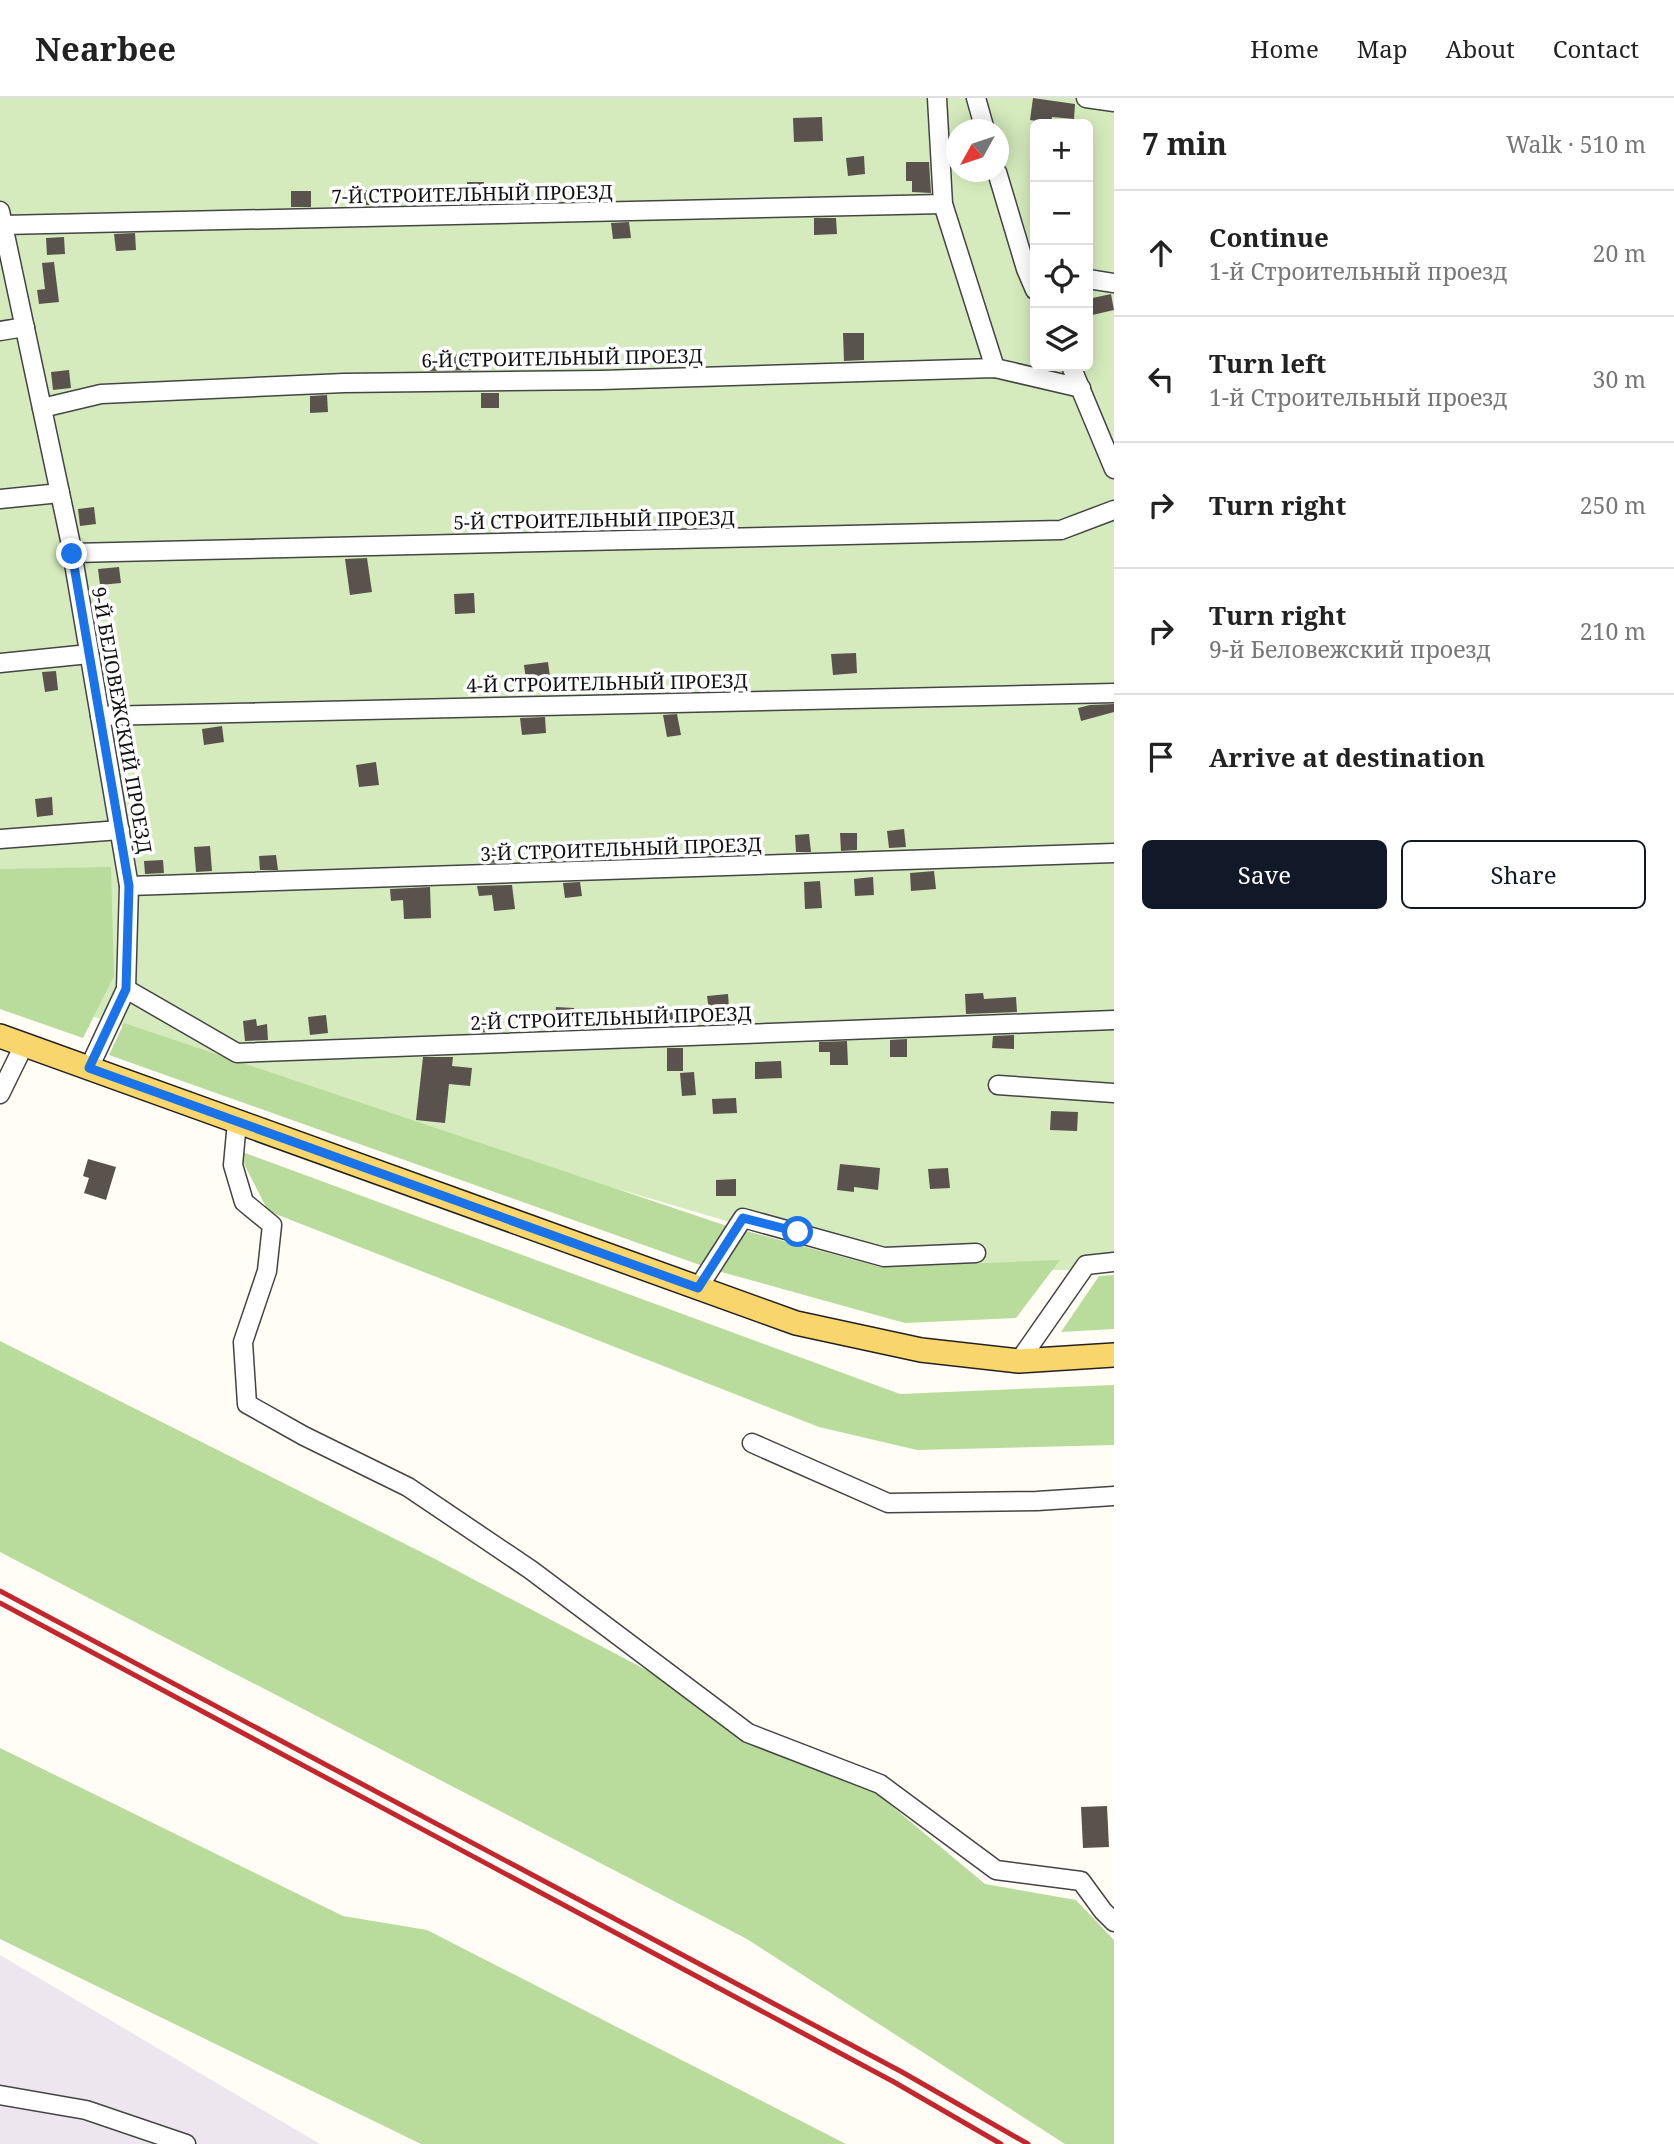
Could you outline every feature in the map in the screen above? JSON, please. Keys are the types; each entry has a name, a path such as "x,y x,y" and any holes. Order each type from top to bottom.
{"main road":[{"path":"0,1036 796,1323 921,1350 1019,1361 1114,1355"}],"street":[{"path":"937,98 943,204 995,368"},
{"path":"976,98 982,119"},
{"path":"1086,98 1114,102"},
{"path":"1000,182 1030,267"},
{"name":"7-Й СТРОИТЕЛЬНЫЙ ПРОЕЗД","path":"1,218 943,204"},
{"name":"9-Й БЕЛОВЕЖСКИЙ ПРОЕЗД","path":"1,218 72,554 129,886 126,989 89,1068"},
{"path":"1093,280 1114,283"},
{"path":"0,331 25,327"},
{"name":"6-Й СТРОИТЕЛЬНЫЙ ПРОЕЗД","path":"42,408 101,394 344,383 601,380 995,368 1082,388"},
{"path":"1074,371 1114,469"},
{"path":"0,499 60,493"},
{"name":"5-Й СТРОИТЕЛЬНЫЙ ПРОЕЗД","path":"72,554 1061,530 1114,510"},
{"path":"0,663 89,654"},
{"name":"4-Й СТРОИТЕЛЬНЫЙ ПРОЕЗД","path":"100,716 1114,693"},
{"path":"0,839 120,830"},
{"name":"3-Й СТРОИТЕЛЬНЫЙ ПРОЕЗД","path":"129,886 1114,853"},
{"name":"2-Й СТРОИТЕЛЬНЫЙ ПРОЕЗД","path":"126,989 237,1053 1114,1020"},
{"path":"0,1094 24,1045"},
{"path":"998,1085 1114,1093"},
{"path":"237,1122 233,1165 244,1202 272,1225 267,1271 243,1342 247,1404 304,1436 408,1487 531,1570 748,1733 880,1784 996,1870 1081,1881 1103,1912 1114,1922"},
{"path":"698,1288 743,1218 884,1257 976,1253"},
{"path":"1019,1361 1086,1265 1114,1262"},
{"path":"752,1443 888,1503 1037,1501 1114,1496"},
{"path":"0,2095 86,2110 186,2144"}],"shaded area":[{"path":"0,1955 320,2144 0,2144"}],"green space":[{"path":"0,98 1114,98 1114,1271 881,1267 608,1186 0,986"},
{"path":"111,867 114,976 83,1038 0,1009 0,869"},
{"path":"124,1023 724,1225 881,1267 1060,1260 1016,1318 905,1323 714,1270 109,1055"},
{"path":"237,1150 900,1394 1114,1385 1114,1445 917,1450 819,1427 268,1211"},
{"path":"1114,1275 1114,1329 1061,1332 1099,1276"},
{"path":"0,1341 435,1559 869,1787 985,1884 1076,1900 1114,1940 1114,2144 1065,2144 747,1939 0,1552"},
{"path":"0,1748 343,1916 427,1930 846,2144 421,2144 0,1939"}],"building":[{"path":"1033,98 1075,104 1074,119 1030,119"},
{"path":"822,117 823,141 794,142 793,118"},
{"path":"864,156 865,174 848,176 846,158"},
{"path":"906,162 929,162 931,193 912,192 912,181 906,181"},
{"path":"467,182 484,182 483,203 467,203"},
{"path":"349,190 370,190 370,205 348,205"},
{"path":"291,191 311,191 311,207 291,207"},
{"path":"814,218 836,218 837,234 814,235"},
{"path":"629,222 631,238 613,239 611,223"},
{"path":"135,233 136,250 116,251 114,234"},
{"path":"64,237 65,254 47,255 46,238"},
{"path":"54,262 59,302 39,304 37,290 45,289 42,263"},
{"path":"1111,294 1114,310 1093,315 1093,298"},
{"path":"843,333 864,333 864,360 844,361"},
{"path":"479,354 479,370 428,371 427,358 437,358 437,355"},
{"path":"69,370 71,388 53,390 51,372"},
{"path":"481,393 499,393 499,408 481,408"},
{"path":"327,395 328,412 310,413 310,396"},
{"path":"94,507 96,524 80,526 78,509"},
{"path":"367,558 372,592 350,595 345,559"},
{"path":"119,567 121,583 100,585 98,569"},
{"path":"474,593 475,613 455,614 454,594"},
{"path":"856,653 857,673 833,675 831,654"},
{"path":"548,662 551,685 527,688 524,665"},
{"path":"56,671 58,690 45,692 42,672"},
{"path":"1114,704 1114,712 1081,721 1078,708"},
{"path":"677,714 681,735 667,737 663,715"},
{"path":"545,717 546,733 522,735 520,718"},
{"path":"222,726 224,742 204,745 202,729"},
{"path":"376,762 379,785 359,787 356,765"},
{"path":"52,797 53,815 37,817 35,799"},
{"path":"904,829 906,847 889,848 887,831"},
{"path":"840,833 857,833 857,850 841,851"},
{"path":"809,834 811,852 796,852 795,835"},
{"path":"711,840 711,855 693,856 693,841"},
{"path":"556,845 556,860 533,861 532,846"},
{"path":"210,846 212,871 196,872 194,847"},
{"path":"486,848 505,848 506,862 487,863"},
{"path":"276,855 278,870 260,870 259,856"},
{"path":"163,860 164,873 145,874 144,861"},
{"path":"934,871 936,889 911,891 910,873"},
{"path":"873,877 874,895 855,896 854,879"},
{"path":"820,881 822,908 805,909 804,882"},
{"path":"580,882 582,896 565,898 563,883"},
{"path":"512,885 515,909 494,911 492,895 479,896 477,886"},
{"path":"430,887 431,918 404,919 403,900 391,901 390,889"},
{"path":"983,993 984,999 1016,997 1017,1012 966,1014 965,994"},
{"path":"728,994 729,1008 709,1010 707,996"},
{"path":"556,1007 574,1008 574,1022 555,1022"},
{"path":"675,1010 675,1024 657,1025 657,1011"},
{"path":"326,1015 328,1033 310,1035 308,1017"},
{"path":"489,1017 489,1032 473,1033 472,1018"},
{"path":"256,1019 257,1026 267,1024 268,1040 245,1041 243,1021"},
{"path":"1014,1035 1014,1049 992,1048 993,1036"},
{"path":"907,1039 907,1057 890,1057 890,1040"},
{"path":"847,1041 848,1065 830,1065 830,1052 819,1052 819,1042"},
{"path":"667,1048 683,1048 683,1071 667,1071"},
{"path":"423,1057 453,1057 452,1066 472,1068 470,1086 449,1084 445,1123 416,1120"},
{"path":"781,1061 782,1078 755,1079 755,1062"},
{"path":"694,1072 696,1095 682,1096 680,1073"},
{"path":"736,1098 737,1113 713,1114 712,1099"},
{"path":"1051,1111 1078,1112 1077,1131 1050,1130"},
{"path":"88,1159 116,1167 106,1200 84,1193 89,1178 83,1176"},
{"path":"840,1164 880,1168 878,1190 854,1187 854,1192 837,1190"},
{"path":"948,1168 950,1188 930,1189 928,1169"},
{"path":"736,1179 736,1196 716,1196 716,1180"},
{"path":"1107,1806 1109,1847 1083,1848 1081,1807"}],"railway":[{"path":"0,1591 902,2072 1028,2144"},
{"path":"0,1603 894,2082 1001,2144"}],"route":[{"path":"72,554 129,886 126,989 89,1068 698,1288 743,1218 798,1232"}]}
